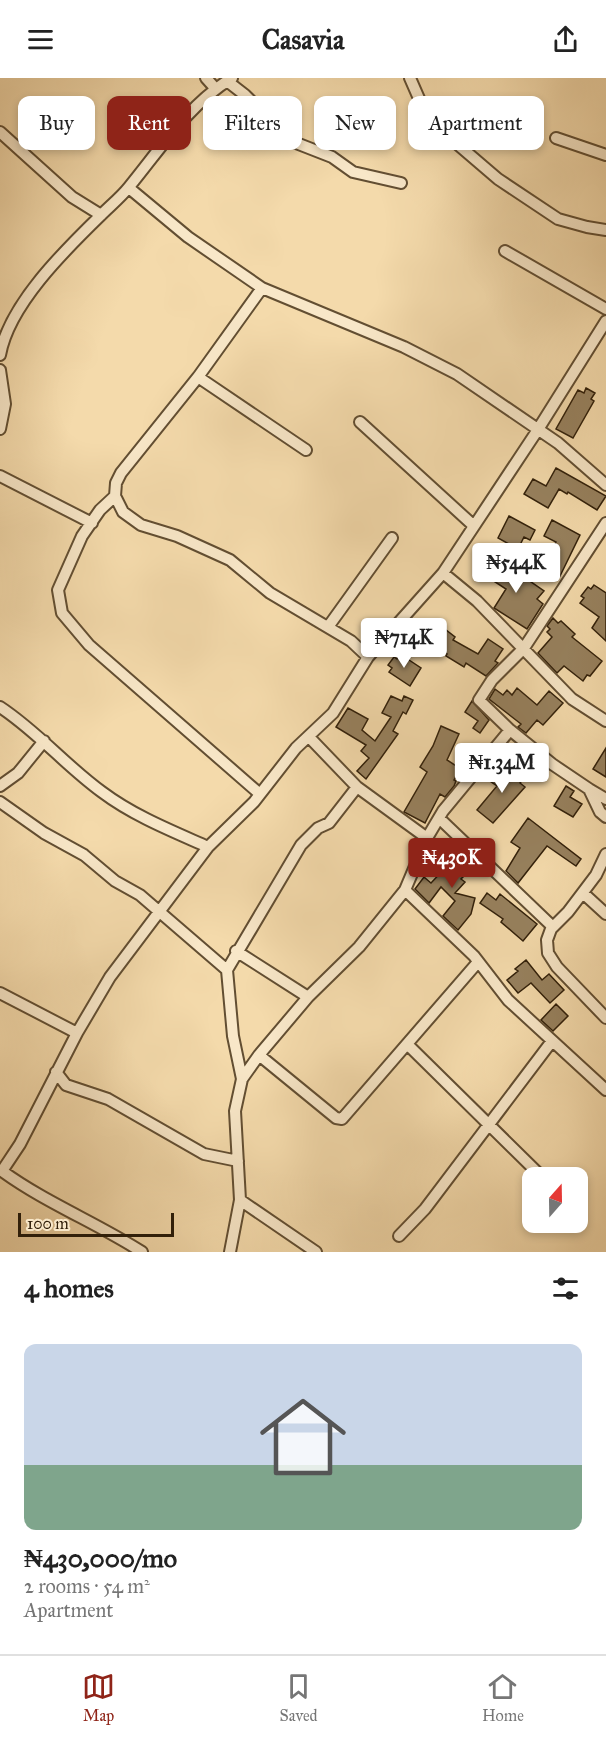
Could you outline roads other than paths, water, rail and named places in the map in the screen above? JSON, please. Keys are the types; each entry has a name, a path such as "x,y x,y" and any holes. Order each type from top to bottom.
{"street":[{"path":"206,78 215,88"},
{"path":"410,78 424,110 435,125 498,179 558,219 606,230"},
{"path":"0,355 11,321 28,295 101,215 129,188 182,121 215,88 230,80 291,141 332,157 353,171 401,183"},
{"path":"0,132 72,197 101,215"},
{"path":"556,138 606,155"},
{"path":"129,188 188,237 262,288 404,347 457,374 537,431 558,443 606,485"},
{"path":"505,251 606,309"},
{"path":"262,288 198,377 121,473 116,483 115,496 123,512 141,525 177,536 230,560 270,593 351,640 368,657"},
{"path":"142,1252 112,1233 31,1192 1,1170 20,1144 77,1033 110,977 208,846 260,794 296,748 333,713 368,657 443,573 537,431 606,321"},
{"path":"0,370 5,404 0,429"},
{"path":"198,377 306,450"},
{"path":"360,422 474,526"},
{"path":"0,476 92,523"},
{"path":"115,496 100,510 82,536 58,590 62,613 89,645 139,691 260,794"},
{"path":"606,523 524,648 492,681 479,700 552,764 606,799"},
{"path":"328,627 392,538"},
{"path":"443,573 477,601 572,699 606,721"},
{"path":"0,707 23,722 105,795 156,824 208,846"},
{"path":"230,1252 240,1200 235,1111 242,1079 259,1054 308,997 359,947 405,890 427,838 439,818 510,729"},
{"path":"309,737 357,787 427,838"},
{"path":"0,786 18,773 44,741"},
{"path":"242,1079 232,1036 227,970 236,951 301,845 318,828 329,823 357,787"},
{"path":"588,789 600,812 606,817"},
{"path":"0,802 44,833 84,855 115,881 159,910 227,970"},
{"path":"439,818 554,927"},
{"path":"606,854 596,875 554,927 547,940 548,953 557,967 606,1018"},
{"path":"405,890 478,962 508,1000 606,1090"},
{"path":"583,893 606,914"},
{"path":"236,951 308,997"},
{"path":"259,1054 336,1118 342,1119 478,962"},
{"path":"0,993 77,1033"},
{"path":"399,1236 425,1209 552,1041"},
{"path":"407,1044 532,1167"},
{"path":"56,1072 66,1085 108,1099 204,1154 238,1161"},
{"path":"240,1200 316,1252"}]}
